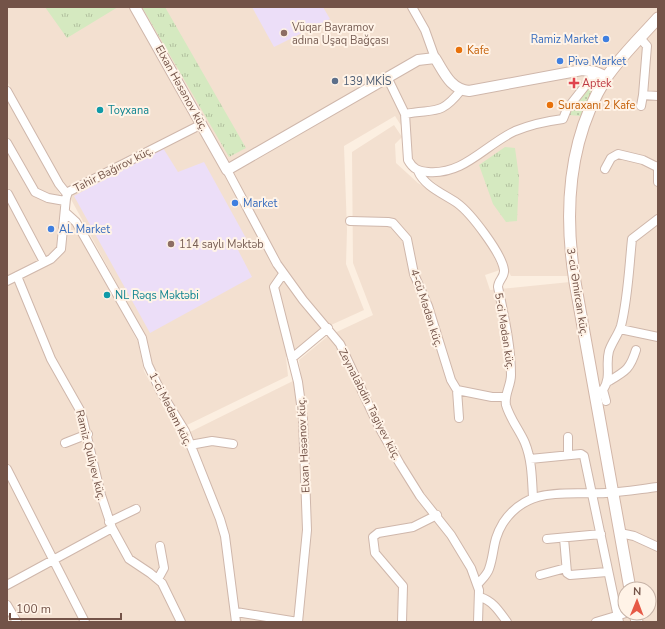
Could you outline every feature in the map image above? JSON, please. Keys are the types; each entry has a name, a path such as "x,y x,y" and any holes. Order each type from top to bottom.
{"main road":[{"name":"3-cü Əmircan küç.","path":"629,581 613,492 599,390 571,258 570,201 572,173 580,134 590,109 607,77 658,18"}],"street":[{"name":"Elxan Həsənov küç.","path":"135,7 227,170"},
{"path":"412,7 427,35 435,58 448,79 461,90 477,91 576,70 596,72 607,77"},
{"path":"640,38 647,46 641,106"},
{"path":"227,170 418,60 435,58"},
{"path":"418,171 432,172 458,167 515,131 563,119 567,110 596,72"},
{"path":"387,78 405,114 440,110 448,106 461,90"},
{"path":"7,91 66,198 48,198 35,192 7,143"},
{"path":"643,95 658,96"},
{"name":"5-ci Mədən küç.","path":"405,114 407,154 411,166 418,171 423,180 464,209 490,241 504,269 504,274 498,282 498,287 507,332 511,374 506,398 509,413 525,444 530,459 533,498"},
{"name":"Tahir Bağırov küç.","path":"7,280 18,276 55,256 62,246 66,198 75,188 202,124"},
{"path":"605,169 611,158 618,154 644,160 657,166 658,182"},
{"name":"Zeynalabdin Tagiyev küç.","path":"227,170 283,274 303,300 328,328 346,354 367,402 393,452 420,496 451,535 478,584 480,597 478,622"},
{"path":"8,194 44,262"},
{"name":"1-ci Mədəm küç.","path":"65,212 76,222 142,338 148,365 190,445 223,526 236,612 236,622"},
{"path":"609,380 607,361 609,350 620,328 624,312 632,239 658,219"},
{"name":"4-cü Mədən küç.","path":"350,221 393,223 407,239 414,274 428,306 451,380 457,390"},
{"name":"Elxan Həsənov küç.","path":"283,274 274,287 299,388 303,419 307,530 298,622"},
{"name":"Ramiz Quliyev küç.","path":"18,276 52,359 78,404 88,434 100,495 111,525 129,559 158,579 167,592 181,622"},
{"path":"292,358 328,328"},
{"path":"620,328 658,337"},
{"path":"606,401 599,390 609,380 627,370 636,350"},
{"path":"459,418 457,390 492,397 506,398"},
{"path":"65,443 88,434"},
{"path":"568,437 568,455"},
{"path":"190,445 212,441 233,444"},
{"path":"530,459 581,454 584,456 601,534 607,572 617,614"},
{"path":"7,469 85,622"},
{"path":"478,584 488,570 493,544 503,523 513,510 522,503 533,498 658,487"},
{"path":"7,584 53,560 136,509"},
{"path":"402,622 403,586 375,553 373,537 378,533 413,527 437,516"},
{"path":"547,539 601,534"},
{"path":"620,534 634,536 658,547"},
{"path":"564,538 567,573 570,575 607,572"},
{"path":"158,579 164,568 160,546"},
{"path":"540,576 566,568"},
{"path":"480,597 488,599 495,605 507,622"},
{"path":"7,605 17,622"},
{"path":"236,612 298,622"},
{"path":"596,622 617,618"}],"shaded area":[{"path":"7,7 658,7 658,622 641,622 657,621 657,581 634,581 579,276 511,276 495,245 466,207 426,176 411,158 409,138 395,116 344,146 347,230 346,264 364,310 320,330 286,357 288,376 185,426 153,370 145,336 7,81"},
{"name":"Vüqar Bayramov adına Uşaq Bağçası","path":"252,7 323,7 330,19 274,47"},
{"path":"7,100 55,185 138,342 144,371 180,437 301,377 299,360 328,336 373,315 353,263 352,152 394,125 402,137 395,144 396,163 418,183 462,211 488,245 500,270 485,275 490,290 570,282 624,581 617,581 617,621 633,622 7,622"},
{"name":"114 saylı Məktəb","path":"163,148 178,172 204,162 247,240 237,248 252,277 150,333 74,196"}],"green space":[{"path":"45,7 118,7 67,38"},
{"path":"142,7 165,7 246,148 229,157"},
{"path":"594,80 599,84 581,116 569,115"},
{"path":"505,147 515,148 519,177 517,221 506,222 493,204 479,165"}],"place":[{"name":"Vüqar Bayramov adına Uşaq Bağçası","path":"284,33"},
{"name":"Ramiz Market","path":"606,39"},
{"name":"Kafe","path":"459,50"},
{"name":"Pivə Market","path":"560,61"},
{"name":"139 MKİS","path":"335,81"},
{"name":"Aptek","path":"574,83"},
{"name":"Suraxanı 2 Kafe","path":"550,105"},
{"name":"Toyxana","path":"100,110"},
{"name":"Market","path":"235,203"},
{"name":"AL Market","path":"51,229"},
{"name":"114 saylı Məktəb","path":"171,244"},
{"name":"NL Rəqs Məktəbi","path":"107,295"}]}
